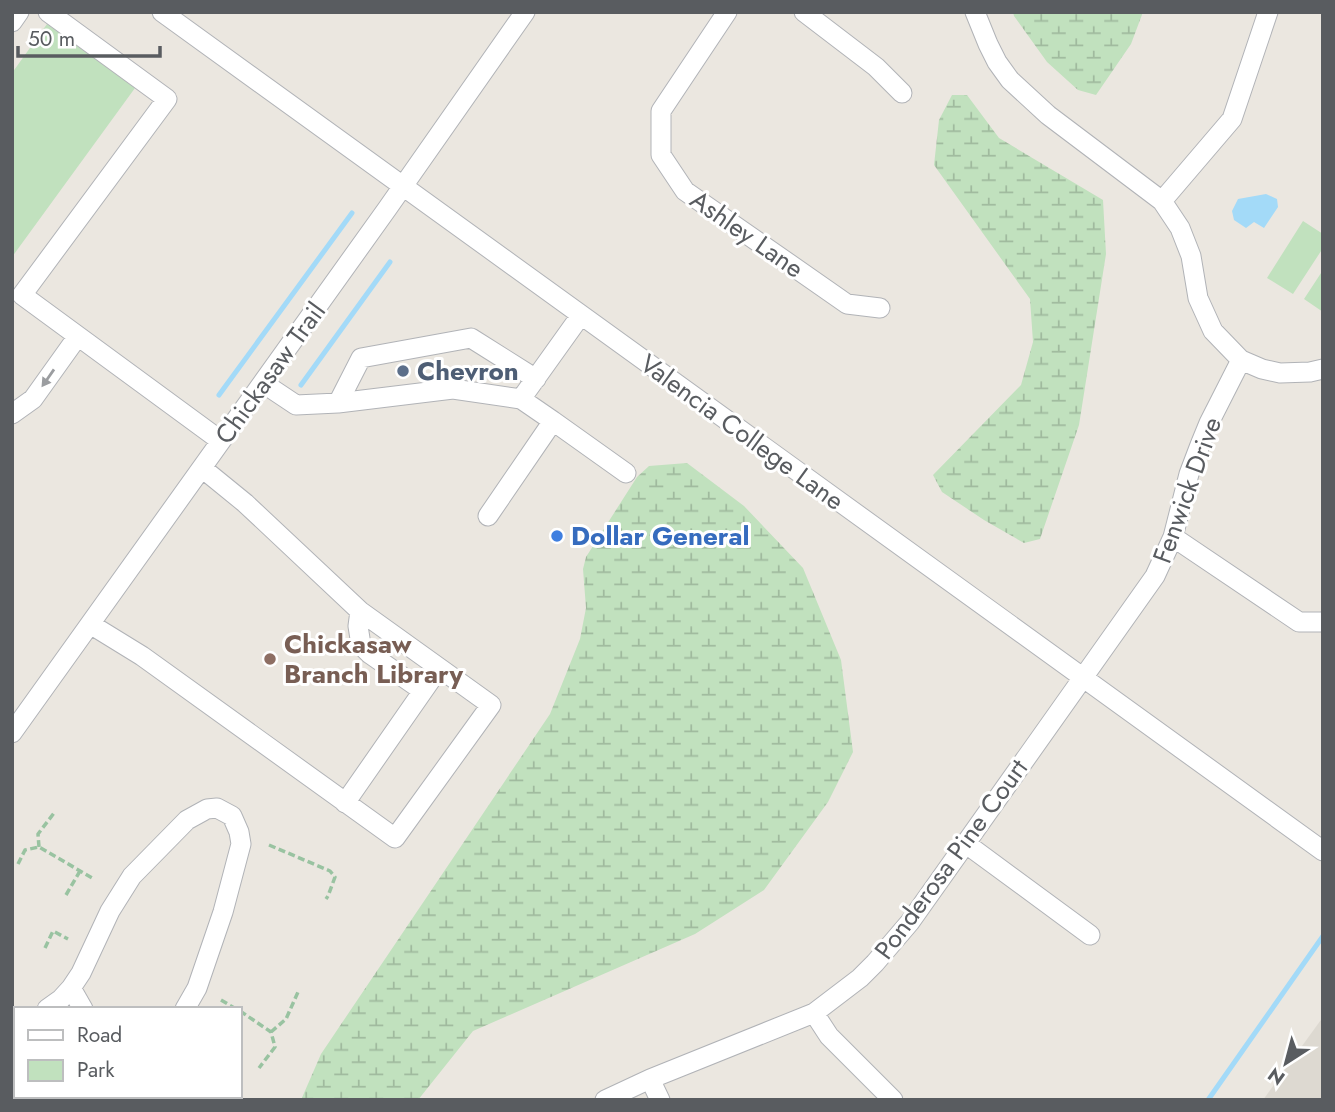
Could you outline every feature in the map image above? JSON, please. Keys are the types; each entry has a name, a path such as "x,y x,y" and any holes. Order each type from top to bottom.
{"street":[{"path":"12,22 19,12"},
{"path":"48,12 167,99 17,291 221,441"},
{"name":"Valencia College Lane","path":"162,12 1323,851"},
{"name":"Chickasaw Trail","path":"12,733 526,12"},
{"name":"Ashley Lane","path":"727,12 661,111 662,155 685,191 847,304 880,308"},
{"path":"975,12 988,44 1010,80 1048,115 1162,201 1180,228 1191,256 1198,298 1213,331 1241,360 1280,373 1323,369"},
{"path":"1162,201 1232,119 1268,12"},
{"path":"806,13 876,67 902,93"},
{"path":"521,399 581,315"},
{"path":"12,414 33,399 78,336"},
{"path":"338,403 361,358 471,338 536,379"},
{"name":"Fenwick Drive","path":"1083,677 1156,576 1173,537 1189,474 1200,445 1241,360"},
{"path":"262,383 296,405 338,403 453,389 521,399 626,473"},
{"path":"488,516 553,421"},
{"path":"90,624 142,656 395,838 491,705 360,611 245,503 202,468"},
{"path":"1173,537 1299,622 1323,622"},
{"path":"360,611 358,626 361,645 423,691"},
{"path":"345,803 439,668"},
{"name":"Ponderosa Pine Court","path":"605,1100 814,1013 860,978 909,922 1083,677"},
{"path":"50,1007 61,999 81,973 110,911 132,876 187,820 207,809 217,808 232,816 241,844 223,912 197,988 186,1007"},
{"path":"965,843 1090,935"},
{"path":"71,988 82,1007"},
{"path":"814,1013 829,1036 893,1100"},
{"path":"650,1079 660,1100"}],"path":[{"path":"38,847 38,834 54,813"},
{"path":"269,845 330,871 335,877 326,899"},
{"path":"18,864 25,850 38,847 94,879"},
{"path":"66,895 80,872"},
{"path":"45,948 53,931 68,939"},
{"path":"271,1032 286,1019 298,992"},
{"path":"221,1000 233,1007"},
{"path":"242,1013 271,1032 275,1047 259,1068"}],"shaded area":[{"path":"1323,1017 1323,1100 1263,1100"}],"green space":[{"path":"1013,12 1143,12 1131,44 1096,95 1078,90 1047,62"},
{"path":"47,24 135,88 12,257 12,73"},
{"path":"952,95 967,95 999,138 1103,200 1106,254 1079,425 1040,539 1024,543 942,492 933,475 1021,385 1033,342 1030,299 934,165 939,120"},
{"path":"1303,221 1323,234 1323,248 1293,294 1267,278"},
{"path":"1323,270 1323,312 1304,299"},
{"path":"687,463 744,506 803,568 841,660 853,752 828,802 764,890 695,934 473,1031 418,1100 301,1100 321,1054 550,714 580,639 586,608 583,569 586,557 637,477 649,466"}],"water":[{"path":"1266,194 1277,199 1278,207 1264,228 1254,222 1246,228 1234,220 1232,211 1238,199"}],"waterway":[{"path":"219,395 352,213"},
{"path":"301,385 390,262"},
{"path":"1208,1100 1323,936"}],"place":[{"name":"Chevron","path":"403,371"},
{"name":"Dollar General","path":"557,536"},
{"name":"Chickasaw Branch Library","path":"270,659"}]}
